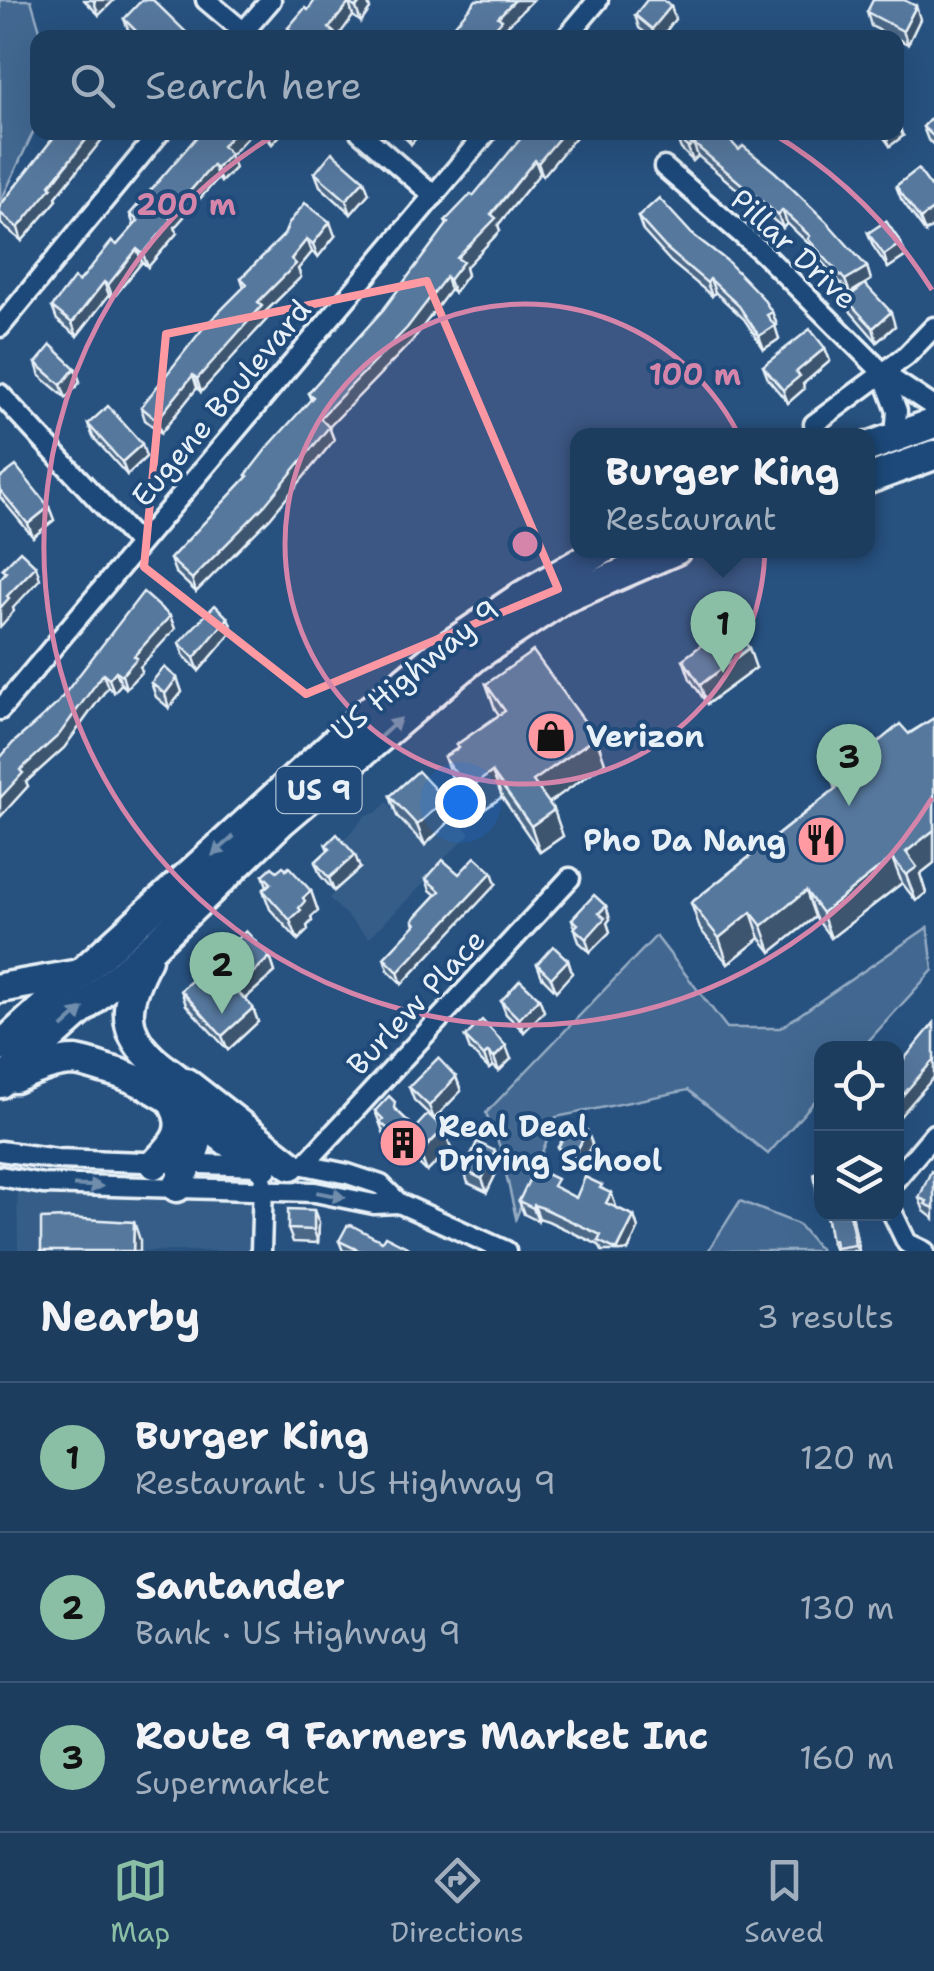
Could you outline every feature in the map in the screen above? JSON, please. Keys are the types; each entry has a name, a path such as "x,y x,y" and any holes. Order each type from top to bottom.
{"highway":[{"path":"875,444 934,423"},
{"path":"875,477 934,455"},
{"name":"US Highway 9","path":"0,1047 370,710 444,649 522,596 588,558"},
{"name":"US Highway 9","path":"0,1084 155,944 282,821 476,656 560,600 657,558"},
{"path":"155,944 134,982 127,1010 134,1037 200,1117 231,1146 280,1172"},
{"path":"0,988 82,974"},
{"path":"0,1084 43,1066 76,1061 176,1089 280,1172"},
{"path":"155,1164 180,1132 176,1089"},
{"path":"183,1175 199,1132 200,1117"}],"street":[{"path":"206,0 239,30"},
{"path":"248,30 271,0"},
{"path":"573,30 598,0"},
{"path":"0,327 153,140"},
{"path":"369,140 434,196"},
{"name":"Eugene Boulevard","path":"0,710 480,140"},
{"name":"Pillar Drive","path":"664,168 762,252 883,374 934,408"},
{"path":"814,424 883,374 934,327"},
{"name":"Pillar Drive","path":"883,374 898,411 895,437"},
{"path":"0,394 138,543"},
{"name":"Burlew Place","path":"280,1172 570,878"},
{"path":"904,1170 934,1134"},
{"path":"0,1150 57,1159 155,1164 183,1175 280,1172 315,1192 374,1204 398,1202"},
{"path":"261,1251 280,1172"},
{"path":"0,1176 43,1184 183,1175 348,1174 381,1185 398,1202 506,1251"},
{"path":"896,1221 907,1243 924,1251"}],"highlighted area":[{"path":"427,281 558,589 306,694 144,567 166,334"}],"shaded area":[{"path":"0,0 31,0 40,30 30,30 30,139 0,203"},
{"path":"387,802 397,816 456,816 470,834 369,938 329,898 363,867 341,843 366,815 376,813"},
{"path":"928,927 933,970 868,1041 814,1041 814,1102 768,1154 688,1090 556,1117 516,1218 500,1147 486,1113 656,936 727,1028 780,1028"},
{"path":"17,1179 262,1190 261,1251 18,1251"},
{"path":"740,1201 798,1224 821,1251 708,1251"}],"building":[{"path":"142,0 153,0 184,30 135,30 124,19"},
{"path":"315,0 362,0 356,8 349,3 331,30 288,28 305,8 308,10"},
{"path":"476,0 515,0 498,17 502,20 493,30 451,30"},
{"path":"647,0 663,0 671,6 652,29 635,15"},
{"path":"873,0 904,0 916,6 904,30 867,12"},
{"path":"934,115 934,137 923,127"},
{"path":"52,140 86,140 18,228 0,213 0,206"},
{"path":"194,140 228,140 222,146 230,154 216,169 213,165 168,216 172,220 143,254 137,249 108,285 104,282 72,323 52,307 74,278 79,282 112,241 117,245 138,221 130,214"},
{"path":"519,140 557,140 538,163 535,160 491,214 496,218 457,258 463,262 449,280 446,277 407,328 320,418 329,427 265,505 192,579 170,559 248,476 267,448 313,397 308,393 383,310 448,223 445,221 473,196"},
{"path":"680,140 730,140 739,150 743,146 826,221 867,267 845,280 808,239 810,236 782,210 778,215 693,143 688,148"},
{"path":"332,152 364,180 346,200 315,173"},
{"path":"918,169 934,191 934,209 920,219 896,186"},
{"path":"659,198 692,234 726,260 762,297 775,326 759,336 739,306 710,279 707,283 666,248 638,217"},
{"path":"305,203 330,222 313,244 307,239 291,259 296,264 258,302 262,306 197,379 193,375 157,420 141,407 204,327 247,284 241,278 284,235"},
{"path":"886,221 901,243 884,255 868,233"},
{"path":"865,284 891,312 873,328 846,299"},
{"path":"810,329 825,348 796,372 800,376 783,390 763,366"},
{"path":"51,345 75,368 61,385 36,363"},
{"path":"108,406 142,444 122,462 88,424"},
{"path":"16,466 49,507 28,524 0,490 0,478"},
{"path":"20,551 36,566 0,608 0,579 6,572 2,569"},
{"path":"143,592 170,616 122,675 116,671 109,679 103,674 59,735 20,770 23,773 0,798 0,758 56,705"},
{"path":"215,605 228,618 194,658 179,643"},
{"path":"734,626 749,648 700,685 683,659"},
{"path":"533,651 596,737 533,781 554,810 531,826 492,772 467,790 444,757 505,711 486,684"},
{"path":"164,667 177,678 165,694 151,683"},
{"path":"934,718 934,830 906,852 917,867 906,875 892,858 822,913 806,891 762,926 751,912 719,938 691,903 837,788 832,780 900,724 909,734"},
{"path":"418,771 445,800 417,825 390,796"},
{"path":"337,834 355,855 329,878 315,862 330,849 326,845"},
{"path":"475,857 492,872 398,972 384,958 440,891 426,879 443,860 459,874"},
{"path":"283,866 286,870 289,867 311,891 303,898 301,910 290,920 263,890 271,883 263,875 272,867 277,871"},
{"path":"594,895 606,906 599,913 605,918 586,939 574,928 578,924 572,919"},
{"path":"246,931 270,957 235,989 253,1008 222,1036 181,990"},
{"path":"553,946 568,960 551,978 537,964"},
{"path":"520,980 539,998 519,1019 501,1001"},
{"path":"482,1020 506,1046 494,1058 488,1052 484,1056 465,1037"},
{"path":"934,1023 934,1059 904,1094 904,1059"},
{"path":"438,1058 456,1077 429,1106 409,1087"},
{"path":"389,1096 395,1102 394,1108 415,1128 428,1114 444,1129 420,1153 402,1135 399,1139 380,1122 383,1119 375,1111"},
{"path":"572,1123 587,1131 574,1156 558,1147"},
{"path":"477,1142 495,1151 482,1179 464,1170"},
{"path":"540,1171 557,1179 553,1186 576,1198 585,1177 602,1185 600,1188 611,1193 606,1203 634,1216 617,1250 598,1241 601,1235 519,1201 530,1178"},
{"path":"931,1171 934,1173 934,1208 919,1198"},
{"path":"288,1209 314,1210 314,1230 288,1229"},
{"path":"41,1219 134,1222 133,1251 41,1251"},
{"path":"827,1221 851,1221 855,1245 836,1248 834,1240 831,1241"},
{"path":"351,1225 382,1241 385,1236 415,1251 360,1251 339,1241"}],"place":[{"name":"Burger King","path":"723,673"},
{"name":"Verizon","path":"551,736"},
{"name":"Route 9 Farmers Market Inc","path":"849,806"},
{"name":"Pho Da Nang","path":"821,840"},
{"name":"Santander","path":"222,1014"},
{"name":"Real Deal Driving School","path":"403,1143"}]}
